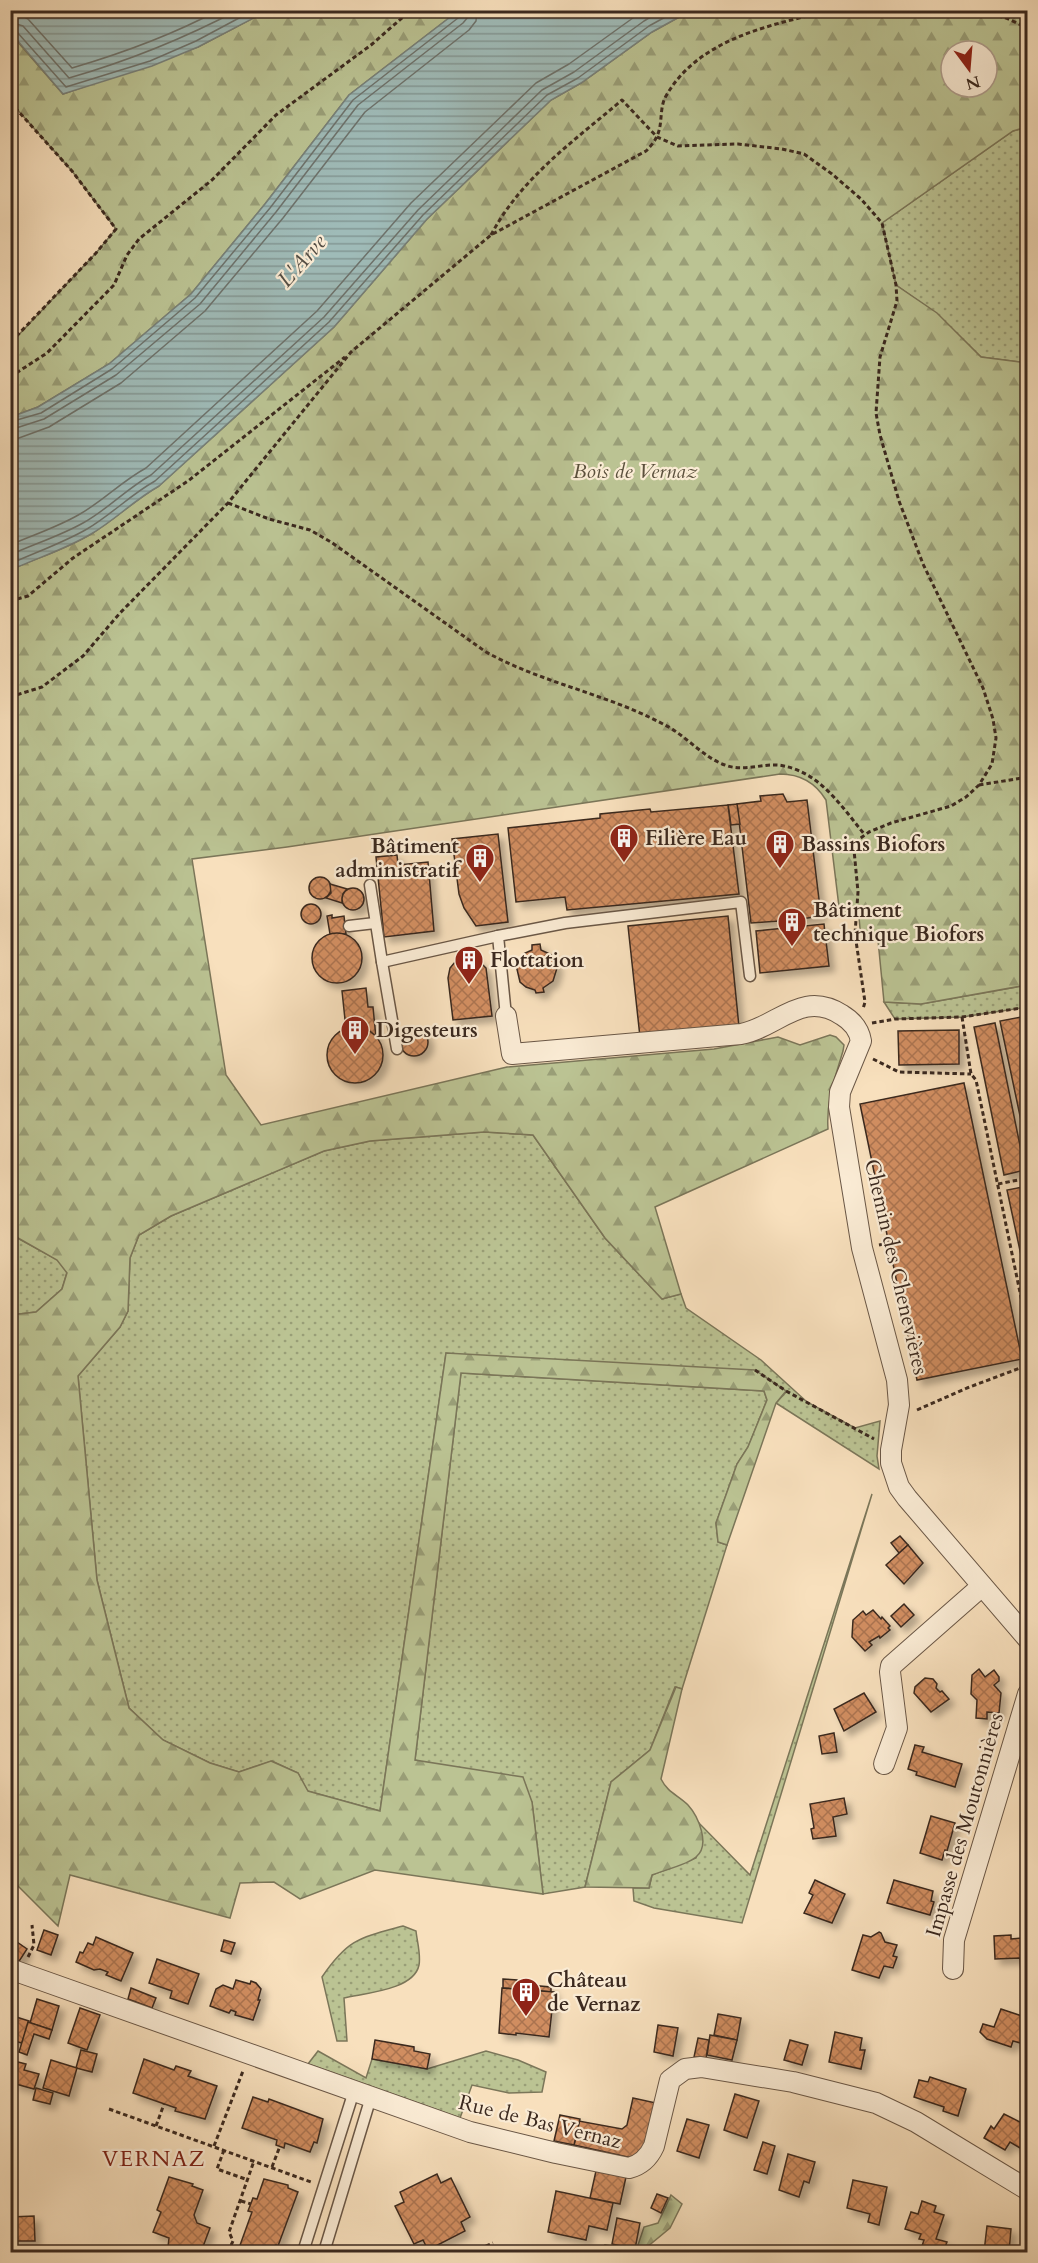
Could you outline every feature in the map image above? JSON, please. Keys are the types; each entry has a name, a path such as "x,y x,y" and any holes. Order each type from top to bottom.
{"street":[{"path":"506,1016 512,1054 741,1034 761,1029 804,1006 820,1006 834,1011 856,1028"},
{"name":"Chemin des Chenevières","path":"856,1028 861,1041 840,1092 840,1116 862,1248 897,1380 898,1422 891,1450"},
{"path":"891,1450 894,1474 907,1498 1028,1639"},
{"path":"884,1764 897,1728 890,1672 892,1664 982,1586"},
{"name":"Impasse des Moutonnières","path":"953,1969 954,1941 1028,1694"},
{"name":"Rue de Bas Vernaz","path":"15,1971 487,2137 629,2168 640,2164 651,2152 670,2080 685,2069 701,2067 794,2082 876,2103 916,2122 1028,2190"}],"lane":[{"path":"370,885 397,1049"},
{"path":"382,962 565,923 741,902 750,976"},
{"path":"348,926 375,923"},
{"path":"498,936 506,1016"},
{"path":"303,2253 324,2186 363,2094"},
{"path":"324,2253 363,2094"}],"path":[{"path":"10,376 47,353 114,285 127,255 140,239 212,180 276,115 371,45 411,10"},
{"path":"10,601 28,596 73,558 188,481 351,352 491,235 646,151 657,137 664,98 683,71 710,51 719,45 762,28 832,10"},
{"path":"911,10 928,10"},
{"path":"976,10 1006,18 1028,28"},
{"path":"491,235 502,214 533,177 622,100 657,137 678,146 738,144 782,148 804,154 861,199 882,223 896,285 897,301 880,357 876,413 880,435 899,501 923,564 983,688 993,719 996,738 992,764 979,784 966,797 951,806 891,823 858,840 854,850 858,892 855,934 865,1002"},
{"path":"10,102 72,171 116,229 10,343"},
{"path":"10,697 42,687 83,656 120,613 228,503 351,352"},
{"path":"228,503 269,519 309,530 331,542 486,652 509,665 634,710 665,724 713,759 729,766 778,765 811,777 822,785 865,835"},
{"path":"979,784 1028,777"},
{"path":"856,1028 882,1020 962,1017 1028,1006"},
{"path":"962,1017 970,1074 976,1080 1028,1331"},
{"path":"858,1051 899,1072 970,1074"},
{"path":"998,1184 1028,1179"},
{"path":"898,1422 937,1400 1028,1365"},
{"path":"755,1370 786,1391 867,1434 891,1450"},
{"path":"15,1971 34,1945 32,1925"},
{"path":"214,2147 250,2053"},
{"path":"156,2126 164,2104"},
{"path":"109,2109 324,2186"},
{"path":"272,2168 280,2146"},
{"path":"224,2150 217,2169 248,2180"},
{"path":"228,2253 233,2241 229,2232 254,2161"},
{"path":"240,2200 250,2204"},
{"path":"472,2253 493,2243"}],"green space":[{"path":"267,11 458,11 349,95 265,204 191,294 109,364 38,407 11,417 11,343 116,229 72,171 16,108 11,109 10,33 63,94 198,47"},
{"name":"Bois de Vernaz","path":"690,11 1027,11 1027,127 1013,131 882,223 896,285 937,313 981,357 1027,363 1027,985 921,1004 884,1002 878,940 861,940 859,917 840,915 826,800 817,788 806,780 787,774 192,859 226,1075 261,1125 507,1067 714,1049 778,1037 800,1045 830,1035 836,1037 844,1045 830,1099 828,1129 655,1207 681,1294 662,1299 605,1238 533,1135 484,1132 370,1141 324,1151 171,1216 139,1235 130,1258 128,1311 120,1327 78,1376 97,1580 129,1708 163,1740 210,1763 239,1772 271,1761 298,1773 308,1791 380,1811 446,1353 755,1370 786,1391 776,1403 727,1545 718,1542 716,1523 737,1464 748,1447 767,1400 764,1391 461,1373 415,1760 523,1777 532,1802 543,1894 375,1870 300,1899 274,1882 240,1883 230,1918 70,1875 58,1926 11,1879 11,1315 36,1312 62,1289 67,1273 57,1260 11,1234 10,570 62,549 91,534 159,486 334,327 427,219 551,100 581,83 652,32"},
{"path":"1027,127 1027,363 981,357 937,314 896,285 882,223 1013,131"},
{"path":"1027,985 1027,1007 962,1017 895,1019 884,1002 921,1004"},
{"path":"484,1132 533,1135 605,1238 662,1299 681,1294 686,1308 761,1360 807,1402 855,1428 880,1421 877,1456 879,1469 776,1403 786,1392 446,1353 380,1811 307,1791 298,1773 272,1761 239,1772 210,1763 163,1740 129,1708 97,1580 78,1376 120,1327 128,1311 130,1258 139,1235 171,1216 324,1151 370,1141"},
{"path":"10,1234 58,1260 67,1272 62,1289 36,1312 11,1315"},
{"path":"461,1373 764,1391 767,1400 748,1447 737,1464 716,1523 718,1542 727,1545 682,1689 675,1687 650,1750 611,1782 585,1887 543,1894 532,1802 415,1760"},
{"path":"872,1494 742,1923 654,1908 634,1901 633,1888 649,1888 652,1875 696,1858 702,1837 699,1823 750,1875"},
{"path":"676,1687 682,1689 661,1779 696,1816 703,1838 700,1852 687,1862 652,1875 649,1888 585,1887 611,1782 650,1750"},
{"path":"403,1926 416,1931 419,1965 415,1973 408,1980 388,1989 344,1998 347,2041 337,2041 322,1977 347,1947 365,1937"},
{"path":"318,2051 366,2078 372,2059 427,2069 486,2051 518,2060 546,2072 542,2092 509,2093 472,2085 460,2118 308,2064"},
{"path":"671,2195 682,2204 670,2228 641,2252 604,2252 605,2245 636,2251 644,2227 658,2223"}],"water":[{"path":"10,11 267,11 198,47 152,66 63,94 11,33"},
{"name":"L'Arve","path":"458,11 690,11 652,32 581,83 551,100 427,219 334,327 159,486 91,534 11,570 11,417 38,407 109,364 191,294 265,204 349,95"}],"building":[{"name":"Bassins Biofors","path":"783,794 787,802 807,800 821,916 793,920 794,924 780,926 779,921 751,923 737,804 761,801 760,796"},
{"path":"737,804 740,824 731,825 728,805"},
{"name":"Filière Eau","path":"728,805 739,894 567,910 565,897 516,902 508,828 600,818 600,814"},
{"name":"Bâtiment administratif","path":"498,834 508,922 476,926 464,908 459,894 452,839"},
{"path":"397,855 398,865 428,862 434,931 384,937 376,857"},
{"path":"320,877 328,880 331,888 328,896 320,899 312,896 309,888 312,880"},
{"path":"330,884 347,889 343,894 342,903 326,898 331,893"},
{"path":"353,888 361,891 364,899 361,907 353,910 345,907 342,899 345,891"},
{"path":"307,904 315,904 321,910 321,918 315,924 307,924 301,918 301,910"},
{"path":"332,915 332,918 344,916 346,934 330,934 327,916"},
{"path":"728,916 739,1027 640,1037 628,926"},
{"name":"Bâtiment technique Biofors","path":"824,924 829,966 760,973 756,931"},
{"name":"Digesteurs","path":"332,933 342,933 355,940 362,953 362,963 355,976 342,983 332,983 323,979 316,972 312,963 312,953 316,944 323,937"},
{"path":"540,944 541,950 552,955 557,968 553,981 543,988 544,992 536,993 535,990 520,982 516,965 523,954 532,950 532,945"},
{"name":"Flottation","path":"468,957 476,958 486,968 492,1016 453,1020 448,978 450,968 456,961"},
{"path":"366,988 368,1007 373,1007 376,1038 360,1028 346,1029 342,991"},
{"path":"1021,1017 1028,1048 1028,1154 1000,1021"},
{"path":"995,1023 1025,1170 1004,1175 974,1027"},
{"name":"Digesteurs","path":"355,1027 370,1032 378,1040 383,1055 378,1070 370,1078 355,1083 340,1078 332,1070 327,1055 332,1040 340,1032"},
{"path":"414,1028 424,1032 428,1042 424,1052 414,1056 404,1052 400,1042 404,1032"},
{"path":"959,1030 959,1064 899,1065 898,1031"},
{"path":"964,1083 1022,1359 917,1380 860,1104"},
{"path":"1028,1186 1028,1288 1007,1190"},
{"path":"900,1536 908,1545 899,1553 891,1543"},
{"path":"908,1545 923,1563 904,1584 886,1565"},
{"path":"904,1604 914,1615 901,1627 891,1616"},
{"path":"873,1610 890,1626 888,1628 890,1630 880,1638 879,1636 869,1642 872,1645 865,1651 852,1637 853,1620 863,1611 866,1615"},
{"path":"979,1669 985,1677 994,1670 999,1677 999,1681 994,1685 1001,1693 999,1713 987,1712 987,1719 976,1718 977,1700 971,1694 972,1675"},
{"path":"925,1678 933,1679 937,1684 936,1688 949,1699 931,1712 914,1693 915,1687"},
{"path":"864,1693 876,1712 844,1731 834,1709"},
{"path":"834,1733 837,1752 822,1754 819,1736"},
{"path":"915,1745 924,1747 922,1752 962,1764 955,1787 916,1775 917,1772 908,1769"},
{"path":"844,1798 847,1814 833,1817 836,1836 813,1839 811,1829 814,1828 810,1804"},
{"path":"931,1816 955,1823 942,1860 920,1853"},
{"path":"815,1880 845,1894 832,1923 804,1913 813,1895 809,1893"},
{"path":"894,1880 933,1891 931,1901 934,1902 930,1915 887,1903"},
{"path":"44,1930 58,1935 51,1955 37,1950"},
{"path":"1028,1931 1028,1974 1021,1974 1020,1958 995,1959 994,1936 1011,1935 1011,1939 1022,1938 1022,1932"},
{"path":"879,1932 885,1942 897,1945 893,1956 897,1957 893,1968 884,1966 879,1978 852,1970 863,1935 871,1937"},
{"path":"96,1937 133,1953 121,1981 106,1975 108,1972 100,1969 94,1970 76,1962 80,1952 83,1953 88,1943 93,1945"},
{"path":"224,1940 235,1943 231,1954 221,1951"},
{"path":"17,1942 27,1949 18,1963 10,1961 10,1953"},
{"path":"157,1959 199,1974 188,2004 170,1998 172,1991 149,1983"},
{"path":"503,1979 517,1980 517,1984 551,1987 551,1992 503,1988"},
{"path":"236,1980 250,1984 251,1981 261,1989 253,2020 235,2015 236,2012 231,2010 229,2013 210,2006 216,1989 223,1985 233,1989"},
{"path":"131,1988 156,1998 152,2008 128,1999"},
{"name":"Château de Vernaz","path":"502,1988 554,1992 549,2037 499,2033"},
{"path":"37,1999 59,2006 52,2030 30,2023"},
{"path":"80,2008 100,2015 87,2050 68,2043"},
{"path":"1001,2009 1022,2016 1024,2011 1028,2012 1028,2033 1024,2044 1013,2041 1011,2047 987,2039 980,2032 983,2024 994,2027"},
{"path":"718,2014 741,2018 737,2040 714,2035"},
{"path":"10,2015 29,2021 22,2043 10,2040"},
{"path":"28,2022 52,2030 49,2039 34,2034 27,2055 19,2052"},
{"path":"658,2025 678,2028 673,2056 654,2052"},
{"path":"835,2032 862,2038 860,2050 865,2050 861,2069 829,2062"},
{"path":"710,2035 737,2040 732,2060 707,2055"},
{"path":"698,2038 709,2040 706,2058 694,2057"},
{"path":"375,2040 414,2047 414,2051 430,2054 427,2069 372,2059"},
{"path":"790,2040 808,2045 802,2065 784,2060"},
{"path":"81,2050 97,2054 92,2072 76,2068"},
{"path":"144,2059 174,2070 176,2066 191,2071 188,2076 217,2086 205,2119 175,2111 176,2108 133,2093"},
{"path":"51,2060 77,2068 69,2096 43,2088"},
{"path":"18,2062 26,2064 24,2070 39,2074 34,2089 12,2083"},
{"path":"930,2077 966,2089 958,2116 943,2111 944,2107 914,2097 919,2080 928,2082"},
{"path":"36,2088 53,2093 50,2104 33,2100"},
{"path":"735,2094 759,2101 747,2138 724,2130"},
{"path":"253,2097 268,2102 269,2099 323,2119 317,2143 314,2142 310,2152 285,2143 284,2148 276,2145 277,2140 242,2128"},
{"path":"633,2098 656,2103 648,2142 632,2158 574,2145 579,2121 622,2129 627,2125"},
{"path":"1004,2114 1024,2124 1023,2126 1028,2129 1028,2135 1020,2148 1010,2142 1005,2150 984,2138 991,2126 994,2129"},
{"path":"560,2115 580,2119 574,2145 554,2141"},
{"path":"687,2119 709,2125 699,2158 677,2151"},
{"path":"763,2142 775,2146 767,2174 754,2170"},
{"path":"788,2154 815,2162 809,2183 804,2181 799,2197 779,2190"},
{"path":"596,2171 626,2177 620,2204 590,2198"},
{"path":"437,2174 441,2183 451,2178 470,2217 461,2222 465,2231 428,2250 423,2240 414,2244 395,2206 404,2202 400,2192"},
{"path":"169,2177 193,2184 192,2186 203,2190 194,2215 197,2223 210,2228 201,2252 172,2252 173,2249 168,2247 169,2238 153,2232 161,2212 157,2210"},
{"path":"264,2179 288,2185 288,2188 298,2192 278,2246 276,2245 273,2252 251,2252 239,2248 252,2212 248,2211 253,2198 257,2199"},
{"path":"853,2180 887,2187 879,2225 868,2222 870,2214 847,2208"},
{"path":"556,2191 613,2203 607,2230 589,2226 586,2240 548,2232"},
{"path":"657,2194 668,2198 661,2213 651,2208"},
{"path":"922,2201 936,2206 934,2212 944,2215 936,2239 947,2242 943,2252 921,2249 924,2240 919,2239 921,2234 905,2229 911,2212 918,2214"},
{"path":"34,2216 35,2241 10,2241 10,2217"},
{"path":"617,2218 640,2223 635,2249 612,2244"},
{"path":"987,2226 1011,2229 1009,2252 984,2252"}],"place":[{"name":"Filière Eau","path":"624,864"},
{"name":"Bassins Biofors","path":"780,870"},
{"name":"Bâtiment administratif","path":"480,884"},
{"name":"Bâtiment technique Biofors","path":"792,948"},
{"name":"Flottation","path":"469,986"},
{"name":"Digesteurs","path":"355,1056"},
{"name":"Château de Vernaz","path":"526,2018"}],"district":[{"name":"VERNAZ","path":"154,2159"}]}
